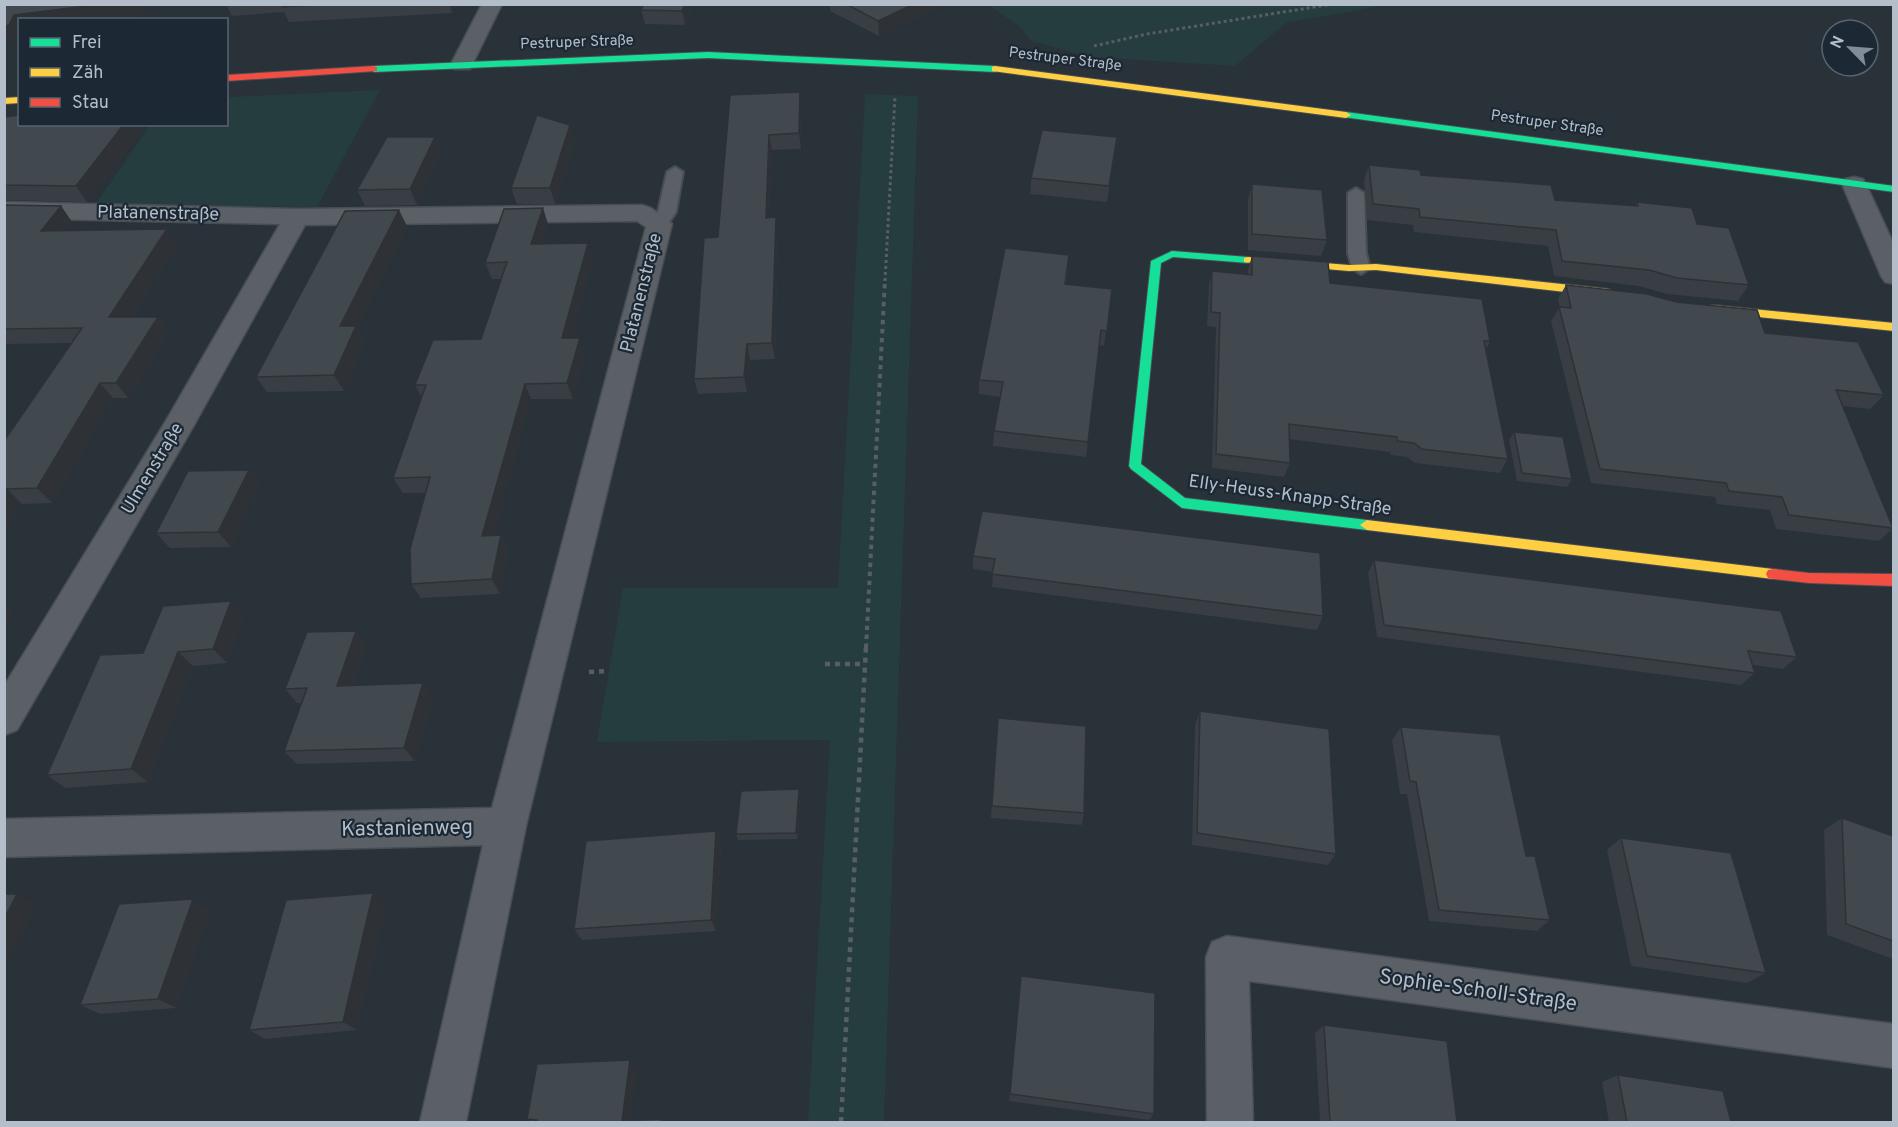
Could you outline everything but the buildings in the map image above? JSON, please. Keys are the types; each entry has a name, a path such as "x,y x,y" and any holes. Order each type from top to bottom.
{"street":[{"path":"462,64 492,4"},
{"name":"Pestruper Straße","path":"228,78 462,64 708,54 1004,69 1092,79 1893,189"},
{"path":"1854,184 1893,276"},
{"name":"Platanenstraße","path":"4,210 297,217 642,213 659,224 507,826"},
{"name":"Ulmenstraße","path":"4,719 178,427 297,217"},
{"name":"Elly-Heuss-Knapp-Straße","path":"1628,295 1376,267 1361,268 1172,254 1156,261 1135,466 1182,503 1809,578 1893,580"},
{"path":"1701,308 1893,327"},
{"path":"443,1122 507,826"},
{"name":"Kastanienweg","path":"4,838 507,826"},
{"name":"Sophie-Scholl-Straße","path":"1230,1122 1227,957 1893,1046"}],"lane":[{"path":"659,224 667,212 675,171"},
{"path":"1356,193 1357,253 1361,268"}],"path":[{"path":"1086,51 1094,46 1147,34 1333,4"},
{"path":"841,1122 863,664 897,62"},
{"path":"825,664 863,664"}],"green space":[{"path":"988,5 1386,5 1286,23 1235,66 1090,57 1031,41 1019,26"},
{"path":"380,90 317,207 95,205 149,126 228,126 228,97"},
{"path":"865,94 918,96 884,1122 808,1122 830,740 597,742 623,588 838,588"}],"traffic: fast":[{"path":"374,69 708,55 995,69"},
{"path":"1346,115 1894,189"},
{"path":"1248,260 1172,254 1156,261 1135,466 1182,503 1367,525"}],"traffic: slow":[{"path":"995,69 1346,115"},
{"path":"4,101 18,100"},
{"path":"1248,260 1349,268 1376,267 1609,293"},
{"path":"1713,309 1894,327"},
{"path":"1367,525 1773,574"}],"traffic: jam":[{"path":"228,78 374,69"},
{"path":"1773,574 1809,578 1894,580"}]}
